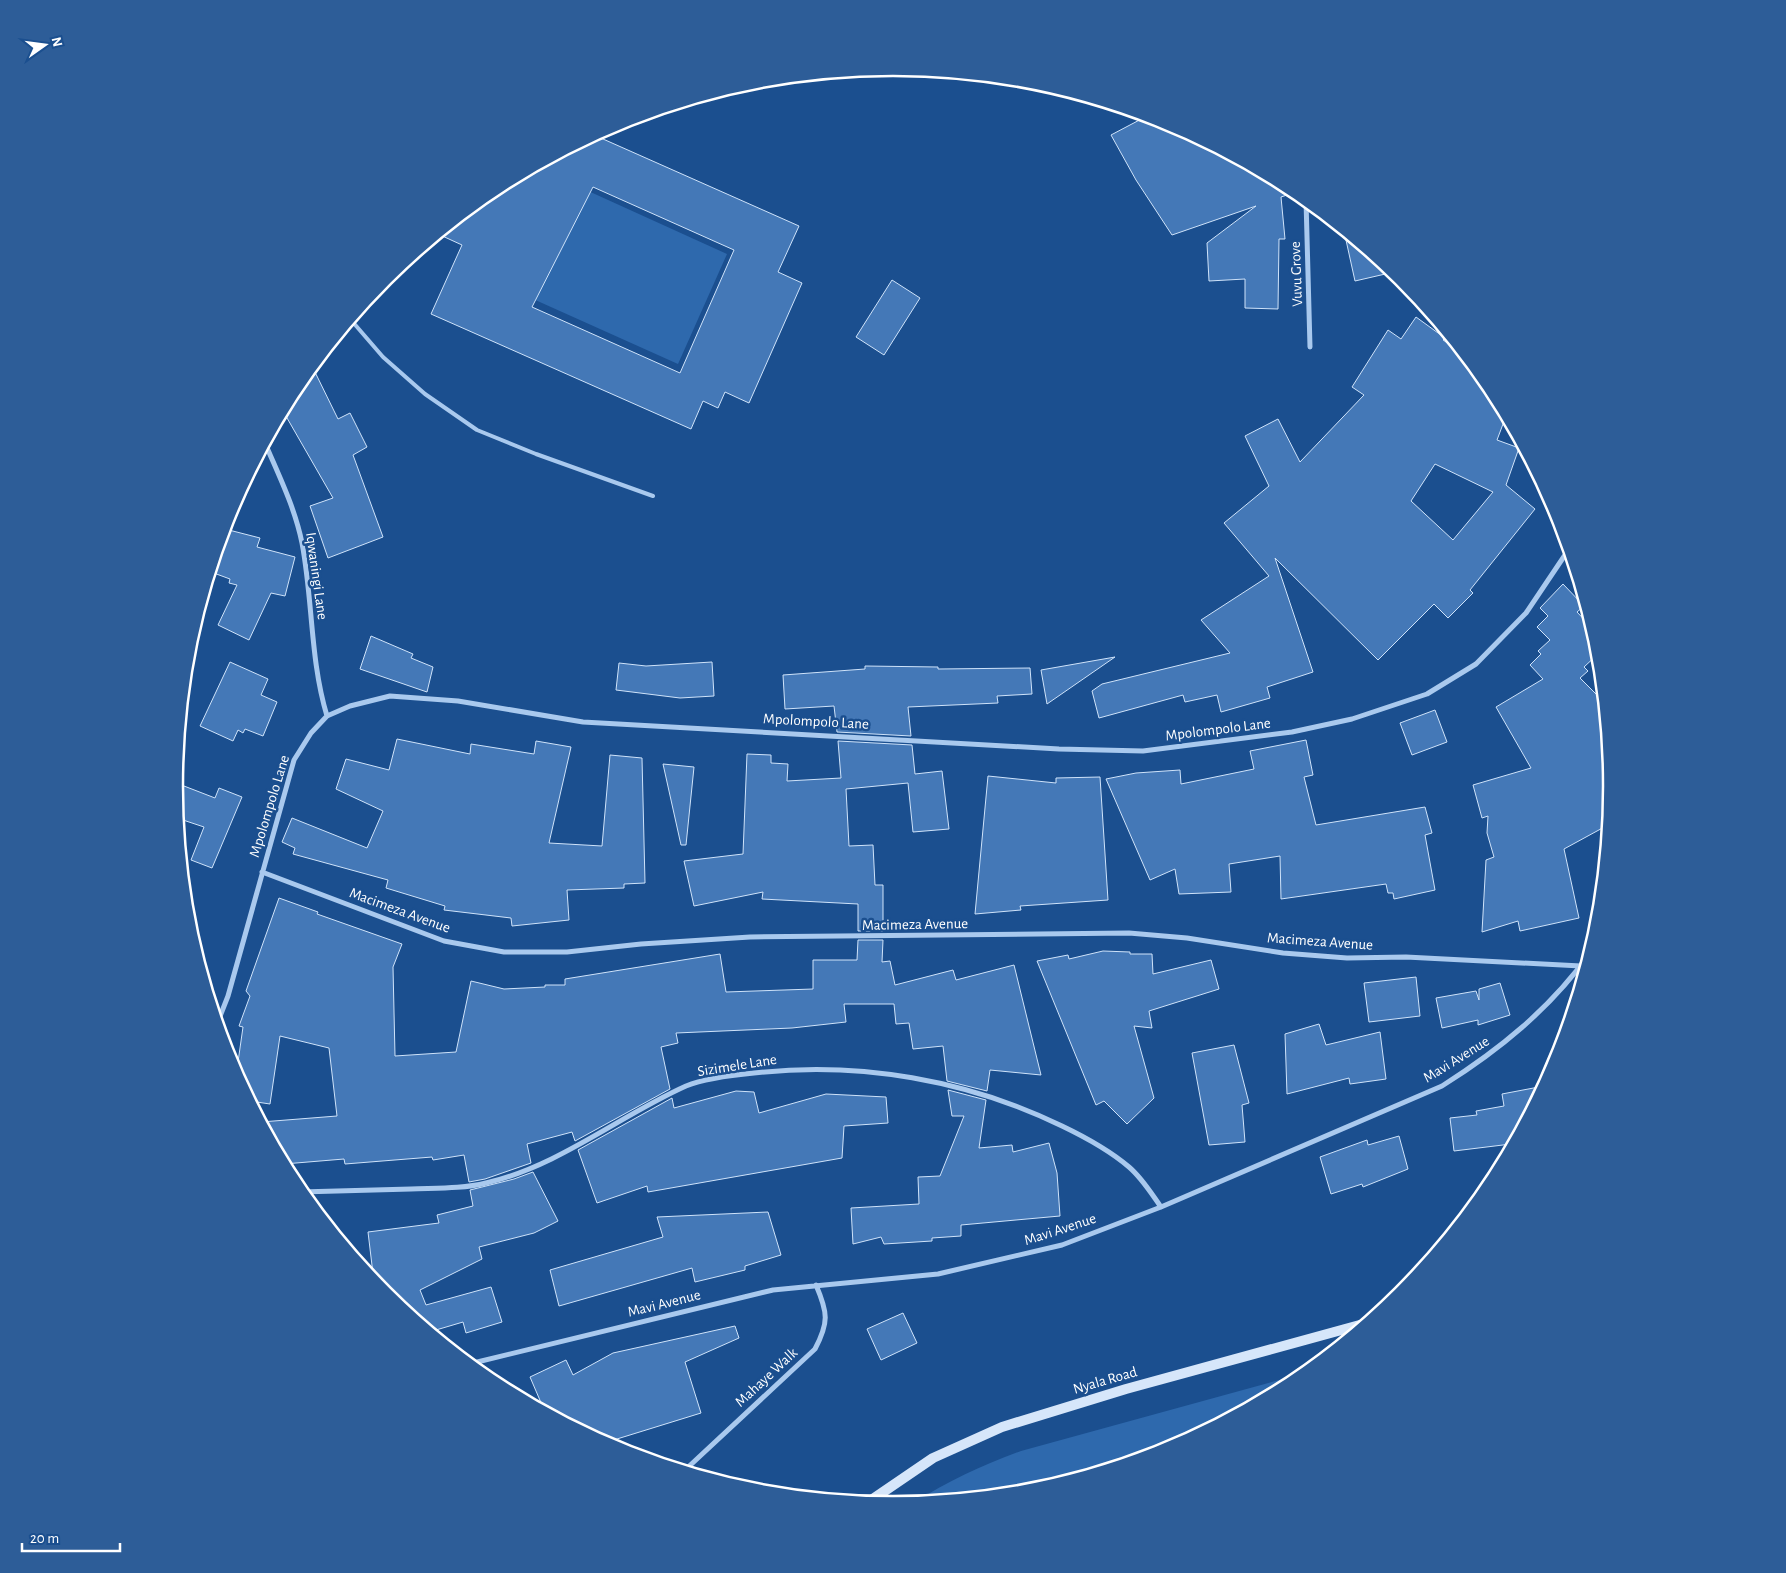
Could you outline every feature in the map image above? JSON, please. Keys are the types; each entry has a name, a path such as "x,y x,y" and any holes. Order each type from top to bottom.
{"street":[{"name":"Vuvu Grove","path":"1306,209 1310,347"},
{"name":"Iqwaningi Lane","path":"268,450 293,508 301,541 306,569 318,688 327,716"},
{"name":"Mpolompolo Lane","path":"220,1016 228,996 294,760 311,732 327,716 350,706 390,696 458,701 583,722 1069,749 1143,751 1292,732 1352,719 1427,694 1476,664 1526,613 1565,556"},
{"name":"Macimeza Avenue","path":"262,872 444,941 504,952 568,952 641,944 750,937 1129,933 1187,938 1283,953 1348,958 1406,958 1580,966"},
{"name":"Mavi Avenue","path":"477,1362 726,1300 816,1284 938,1274 1062,1245 1161,1207 1442,1086 1479,1062 1520,1030 1555,997 1580,968"},
{"name":"Sizimele Lane","path":"310,1192 443,1188 485,1184 520,1172 567,1151 688,1086 735,1075 785,1069 860,1071 915,1078 998,1098 1034,1112 1110,1152 1131,1168 1161,1207"},
{"name":"Mahaye Walk","path":"689,1467 815,1349 825,1329 826,1309 816,1284"},
{"name":"Nyala Road","path":"877,1496 933,1458 1002,1427 1126,1389 1353,1327"}],"lane":[{"path":"354,324 383,357 425,394 477,430 536,454 653,496"}],"shaded area":[{"path":"553,175 727,254 678,364 504,286"},
{"path":"1287,1378 1248,1402 1207,1424 1165,1443 1121,1459 1077,1473 1032,1483 986,1491 927,1496 966,1474 1021,1451"}],"building":[{"path":"1139,120 1207,149 1248,171 1287,195 1281,197 1285,239 1279,239 1278,309 1245,308 1245,279 1209,281 1207,243 1256,206 1172,235 1136,180 1111,135"},
{"path":"602,139 799,226 778,272 802,283 749,403 725,392 718,408 703,401 691,429 431,314 462,245 444,237 498,196 538,171","holes":["593,187 734,250 680,373 532,307"]},
{"path":"1346,241 1384,274 1355,281"},
{"path":"892,280 920,298 884,355 856,337"},
{"path":"1416,317 1440,335 1484,392 1503,423 1497,440 1517,447 1518,450 1506,485 1535,509 1470,590 1473,593 1448,618 1434,604 1378,660 1275,558 1313,672 1267,687 1270,698 1221,712 1217,695 1185,702 1183,695 1099,718 1092,691 1102,684 1230,653 1201,620 1269,576 1224,523 1269,486 1245,436 1278,419 1300,462 1364,395 1352,387 1388,330 1401,339","holes":["1435,464 1493,492 1453,540 1411,501"]},
{"path":"316,373 338,419 350,413 367,447 353,455 383,537 328,558 310,506 333,498 287,417"},
{"path":"231,531 260,538 257,547 295,557 285,596 271,593 249,640 218,625 237,585 229,583 230,579 215,574"},
{"path":"1563,584 1579,603 1580,609 1577,612 1583,618 1592,660 1584,667 1588,671 1580,678 1597,695 1602,740 1602,828 1564,849 1579,918 1520,931 1518,921 1482,932 1486,860 1494,857 1487,833 1488,816 1482,818 1473,785 1531,768 1496,707 1543,679 1530,665 1541,654 1538,651 1550,640 1537,627 1548,616 1540,608"},
{"path":"371,636 413,654 411,658 433,667 427,692 360,669"},
{"path":"1115,657 1047,704 1041,670"},
{"path":"230,662 268,679 261,695 277,702 263,736 245,729 243,733 238,730 233,741 200,726"},
{"path":"712,662 714,696 680,698 616,690 619,663 646,666"},
{"path":"865,666 938,667 938,669 1030,668 1032,694 997,696 998,703 908,707 911,736 837,732 834,706 785,709 783,675 865,669"},
{"path":"1435,710 1447,742 1412,755 1400,723"},
{"path":"397,739 470,754 471,744 534,754 536,741 571,747 549,843 602,846 610,755 642,758 645,883 624,884 624,888 567,890 569,920 512,926 511,918 444,910 445,906 386,888 388,880 293,854 295,848 282,842 292,818 367,848 383,811 336,789 346,759 389,770"},
{"path":"1306,740 1313,775 1304,777 1316,825 1425,807 1432,833 1425,835 1435,890 1394,899 1393,893 1388,893 1386,884 1281,899 1280,856 1229,864 1231,892 1179,894 1175,869 1150,880 1106,779 1136,773 1180,770 1181,784 1254,769 1250,751"},
{"path":"838,741 912,745 915,774 942,771 949,829 913,832 908,783 846,789 849,846 873,845 875,885 883,885 883,931 858,931 858,904 762,899 763,892 694,906 684,861 743,854 747,754 771,755 771,763 788,764 787,781 841,778"},
{"path":"663,764 694,767 686,845 681,845"},
{"path":"988,776 1056,783 1056,778 1100,777 1108,900 1020,906 1021,910 975,914"},
{"path":"184,786 215,798 219,788 242,797 212,868 191,860 204,827 184,820"},
{"path":"279,898 318,912 317,914 402,944 393,967 395,1056 456,1052 471,981 504,989 565,985 565,979 720,954 726,992 813,989 813,960 857,960 858,940 883,940 882,962 890,961 895,985 953,970 956,980 1014,965 1041,1075 990,1070 987,1091 947,1081 943,1046 913,1049 909,1023 896,1024 894,1004 844,1004 846,1022 792,1028 676,1033 678,1043 661,1047 670,1089 575,1141 572,1132 527,1144 531,1163 485,1179 469,1182 464,1155 433,1160 432,1157 345,1164 344,1159 291,1163 267,1122 337,1116 329,1048 280,1036 270,1104 257,1102 238,1061 243,1027 239,1026 250,996 246,991"},
{"path":"1103,951 1152,954 1153,974 1211,960 1219,989 1149,1011 1152,1028 1134,1026 1154,1098 1127,1124 1104,1101 1096,1105 1037,961 1068,955 1069,959"},
{"path":"1416,977 1420,1016 1369,1022 1364,983"},
{"path":"1500,983 1510,1015 1478,1025 1478,1020 1442,1028 1436,998 1476,991 1479,1000 1479,989"},
{"path":"1319,1024 1326,1045 1380,1032 1386,1079 1350,1084 1349,1078 1287,1094 1285,1034"},
{"path":"1234,1045 1249,1103 1242,1105 1245,1142 1209,1145 1192,1053"},
{"path":"1536,1088 1506,1145 1454,1151 1450,1118 1477,1115 1476,1111 1504,1106 1502,1094"},
{"path":"948,1090 986,1100 979,1148 1012,1145 1013,1152 1049,1143 1057,1173 1060,1216 961,1225 961,1236 932,1238 932,1241 884,1244 881,1237 853,1244 851,1208 919,1204 918,1177 940,1176 964,1116 952,1116"},
{"path":"736,1091 754,1092 759,1113 826,1094 886,1097 888,1123 844,1126 842,1158 648,1192 647,1186 597,1203 578,1150 672,1098 674,1108"},
{"path":"1399,1136 1408,1169 1363,1187 1362,1184 1331,1194 1320,1157 1367,1140 1368,1145"},
{"path":"533,1172 558,1221 534,1233 479,1247 482,1259 420,1290 426,1305 491,1287 502,1322 466,1333 463,1322 437,1330 391,1289 372,1269 368,1232 439,1223 437,1215 473,1206 470,1190 514,1179"},
{"path":"768,1212 781,1255 745,1266 745,1270 695,1282 692,1268 559,1306 550,1270 663,1237 657,1217"},
{"path":"903,1313 917,1343 881,1360 867,1329"},
{"path":"735,1326 739,1338 685,1362 701,1413 614,1440 542,1404 530,1377 566,1360 573,1375 613,1353"}]}
